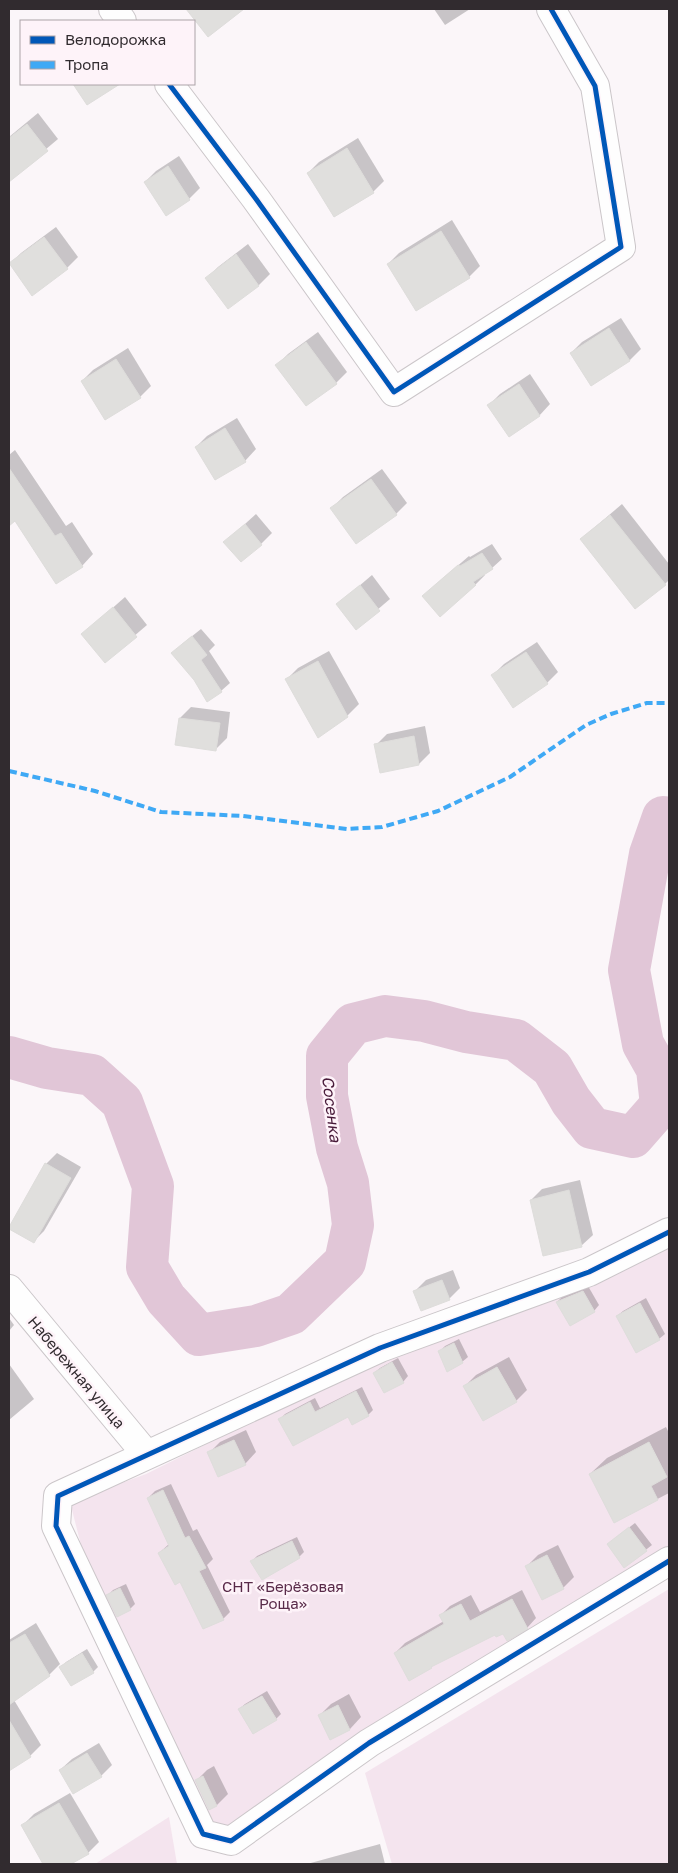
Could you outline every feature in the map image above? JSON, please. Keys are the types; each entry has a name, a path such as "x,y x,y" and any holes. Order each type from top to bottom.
{"street":[{"path":"113,9 121,20"},
{"path":"170,85 256,199 394,392 621,247 595,86 551,9"},
{"path":"669,1232 589,1272 380,1348 58,1496 56,1526 203,1834 231,1841 369,1743 669,1561"},
{"name":"Набережная улица","path":"9,1289 146,1454"}],"green space":[{"name":"СНТ «Берёзовая Роща»","path":"669,1235 669,1557 231,1824 206,1832 93,1592 70,1502 146,1474 388,1354"},
{"path":"669,1589 669,1864 392,1864 365,1773"},
{"path":"169,1817 177,1864 95,1864"}],"building":[{"path":"186,9 244,9 208,37"},
{"path":"74,85 118,85 87,105"},
{"path":"27,124 48,151 9,182 9,138"},
{"path":"347,148 374,193 334,217 307,173"},
{"path":"168,166 190,200 166,216 144,182"},
{"path":"441,231 470,278 416,311 387,264"},
{"path":"44,237 68,269 32,296 9,263"},
{"path":"236,254 259,286 228,309 205,278"},
{"path":"609,328 630,361 591,386 570,353"},
{"path":"306,342 337,384 306,406 275,365"},
{"path":"116,359 141,398 105,420 81,381"},
{"path":"519,384 540,416 509,437 487,405"},
{"path":"225,428 246,462 215,480 195,447"},
{"path":"9,468 55,536 61,533 83,567 56,584 15,521 9,526"},
{"path":"371,479 397,515 356,544 330,508"},
{"path":"610,515 666,585 635,609 580,539"},
{"path":"245,524 262,545 241,562 223,542"},
{"path":"482,553 493,569 473,582 476,585 440,617 422,596 458,565 460,566"},
{"path":"360,585 380,611 356,630 336,604"},
{"path":"113,607 137,637 105,663 81,634"},
{"path":"192,636 207,655 201,660 222,692 207,702 194,680 171,653"},
{"path":"526,652 548,684 513,708 491,675"},
{"path":"318,661 348,717 318,738 285,679"},
{"path":"179,718 220,723 216,751 175,745"},
{"path":"414,736 419,765 380,773 374,744"},
{"path":"45,1163 71,1178 34,1243 9,1229 9,1227"},
{"path":"569,1190 582,1247 543,1256 530,1200"},
{"path":"442,1280 450,1300 421,1311 413,1291"},
{"path":"583,1291 595,1312 570,1326 556,1302"},
{"path":"640,1303 660,1340 636,1353 616,1316"},
{"path":"454,1343 463,1363 447,1372 438,1351"},
{"path":"392,1362 404,1383 384,1393 373,1373"},
{"path":"497,1367 517,1402 483,1421 463,1386"},
{"path":"356,1391 369,1416 352,1425 348,1417 293,1446 278,1419 310,1402 315,1412"},
{"path":"234,1440 246,1465 218,1477 207,1452"},
{"path":"649,1442 667,1477 651,1486 658,1500 614,1523 589,1474"},
{"path":"163,1490 185,1538 189,1536 206,1568 199,1571 224,1620 203,1629 180,1582 175,1585 158,1553 169,1546 147,1498"},
{"path":"629,1527 647,1551 624,1568 607,1544"},
{"path":"292,1541 300,1558 262,1580 250,1561"},
{"path":"547,1555 564,1589 542,1600 525,1566"},
{"path":"120,1588 131,1610 117,1617 106,1595"},
{"path":"512,1599 528,1629 507,1641 503,1634 496,1637 495,1635 431,1667 409,1681 394,1653 444,1624 439,1615 461,1604 470,1621"},
{"path":"25,1634 50,1676 9,1705 9,1643"},
{"path":"82,1653 94,1673 71,1686 59,1667"},
{"path":"262,1696 277,1720 253,1734 238,1709"},
{"path":"338,1705 350,1730 330,1740 318,1715"},
{"path":"9,1720 31,1757 9,1771"},
{"path":"87,1753 102,1777 73,1794 59,1770"},
{"path":"203,1776 217,1806 209,1810 195,1780"},
{"path":"59,1803 89,1854 71,1864 43,1864 21,1825"}],"waterway":[{"name":"Сосенка","path":"9,1057 47,1068 92,1075 122,1102 153,1186 147,1267 166,1299 199,1335 256,1326 291,1314 345,1262 353,1225 348,1183 337,1148 327,1096 327,1056 353,1024 385,1016 424,1021 466,1032 516,1040 552,1068 571,1101 592,1128 633,1137 661,1105 657,1069 643,1044 629,970 650,854 663,817 669,818"}],"marked path":[{"path":"9,771 95,791 161,812 243,816 347,829 382,827 438,811 510,777 586,725 611,714 647,703 669,703"}],"cycle path":[{"path":"170,85 256,199 394,392 621,247 595,86 551,9"},
{"path":"669,1232 589,1272 380,1348 58,1496 56,1526 203,1834 231,1841 369,1743 669,1561"}]}
